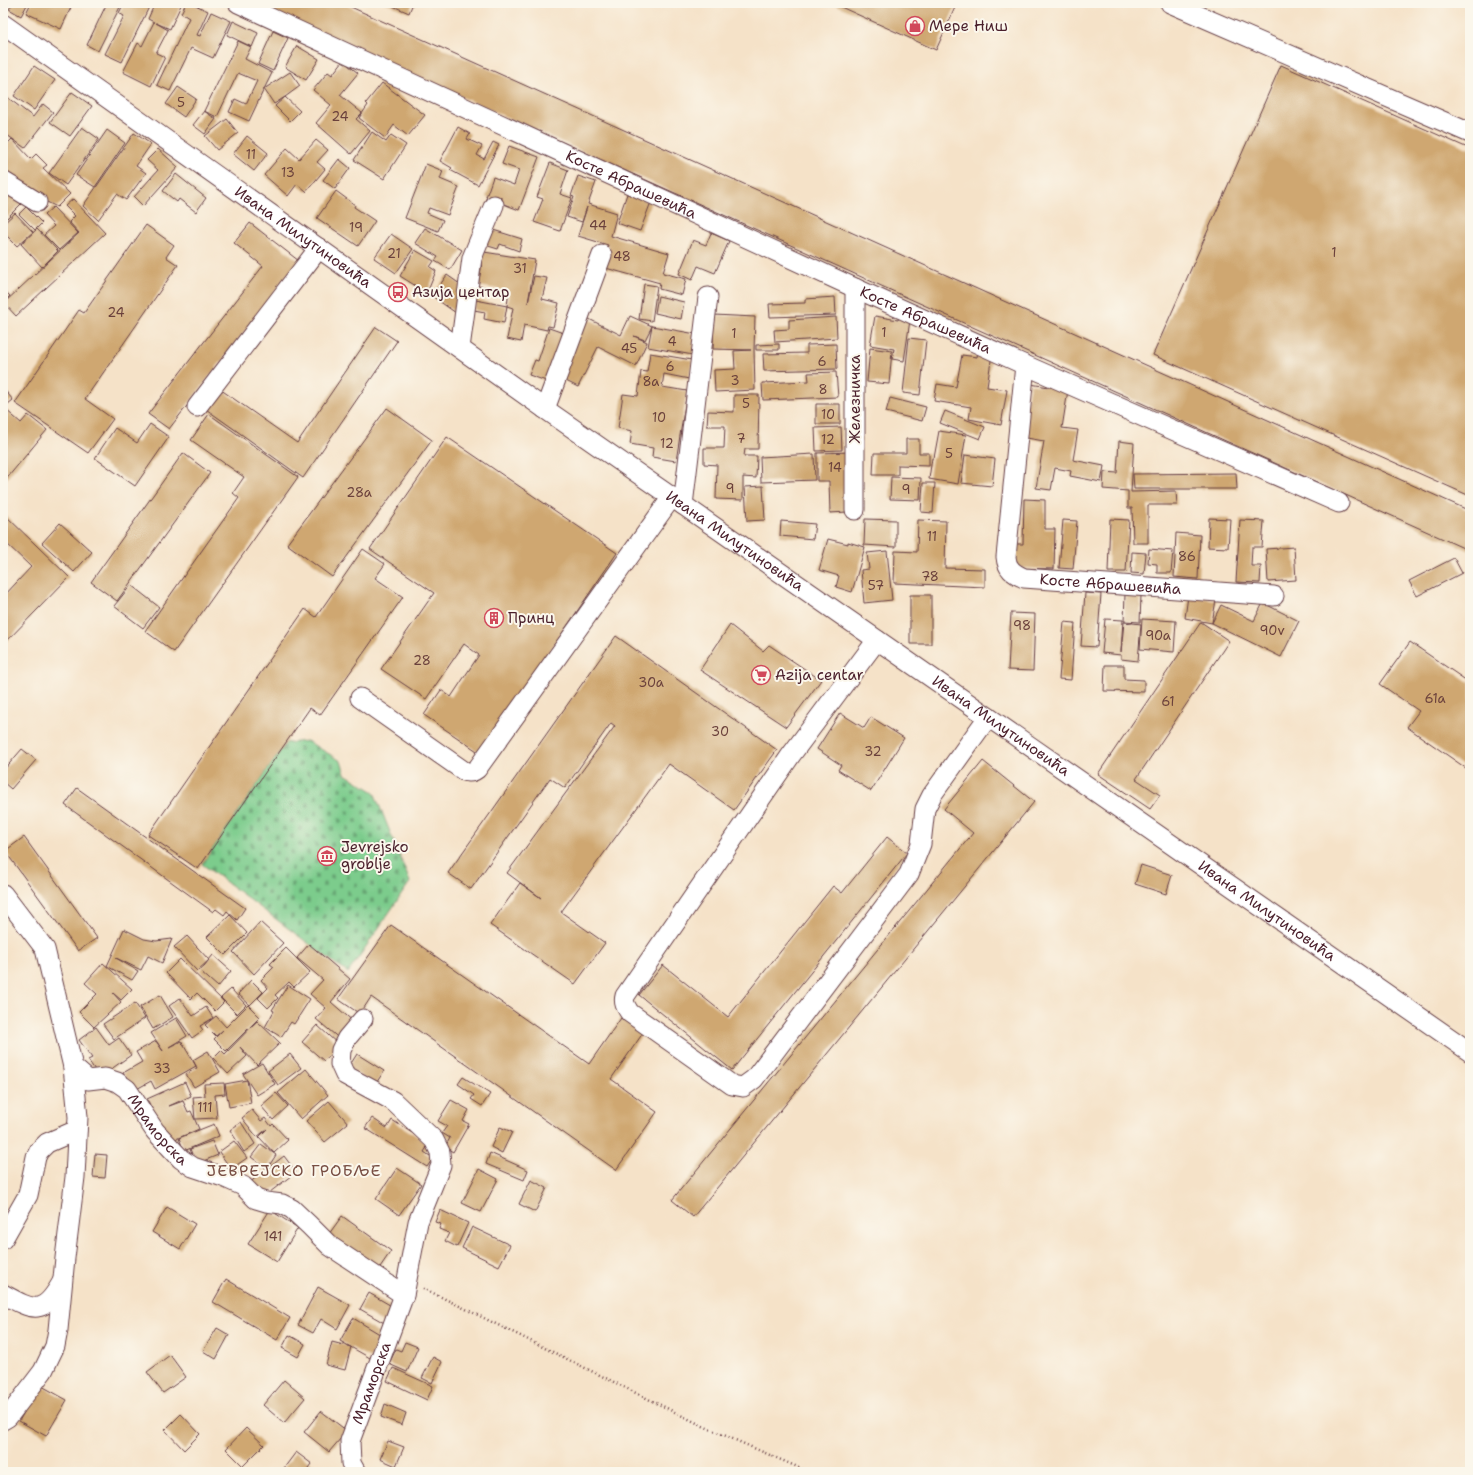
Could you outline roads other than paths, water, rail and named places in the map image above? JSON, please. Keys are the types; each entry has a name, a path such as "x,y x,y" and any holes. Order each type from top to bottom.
{"street":[{"name":"Косте Абрашевића","path":"238,3 855,288 1025,365 1339,503"},
{"path":"1170,3 1470,133"},
{"name":"Ивана Милутиновића","path":"3,24 545,409 1470,1052"},
{"path":"3,181 37,202"},
{"path":"460,348 472,258 494,205"},
{"path":"197,407 319,248"},
{"path":"545,409 602,255"},
{"name":"Железничка","path":"855,288 855,510"},
{"path":"360,698 464,771 474,771 477,769 678,501 708,297"},
{"name":"Косте Абрашевића","path":"1025,365 1006,557 1010,570 1024,578 1274,596"},
{"path":"877,640 787,762 625,996 624,1001 626,1008 630,1013 732,1085 743,1087 754,1079 909,874 921,844 925,809 932,795 988,717"},
{"path":"3,894 44,949 73,1067 78,1117 75,1177 55,1346 43,1371 8,1417 3,1420"},
{"name":"Мраморска","path":"356,1472 351,1463 350,1441 406,1287 418,1222 441,1165 440,1152 434,1140 393,1101 345,1075 340,1064 341,1050 347,1038 363,1019"},
{"name":"Мраморска","path":"73,1067 88,1080 105,1078 117,1082 127,1089 155,1131 181,1159 193,1167 223,1177 243,1186 256,1199 282,1204 292,1209 330,1246 406,1287"},
{"path":"3,1239 28,1195 36,1157 39,1151 47,1144 77,1130"},
{"path":"3,1294 26,1306 37,1307 46,1304 51,1300 63,1281"}],"place":[{"name":"Мере Ниш","path":"915,26"},
{"name":"Азија центар","path":"398,292"},
{"name":"Принц","path":"494,618"},
{"name":"Azija centar","path":"761,675"},
{"name":"Jevrejsko groblje","path":"327,856"}],"district":[{"name":"ЈЕВРЕЈСКО ГРОБЉЕ","path":"294,1170"}]}
